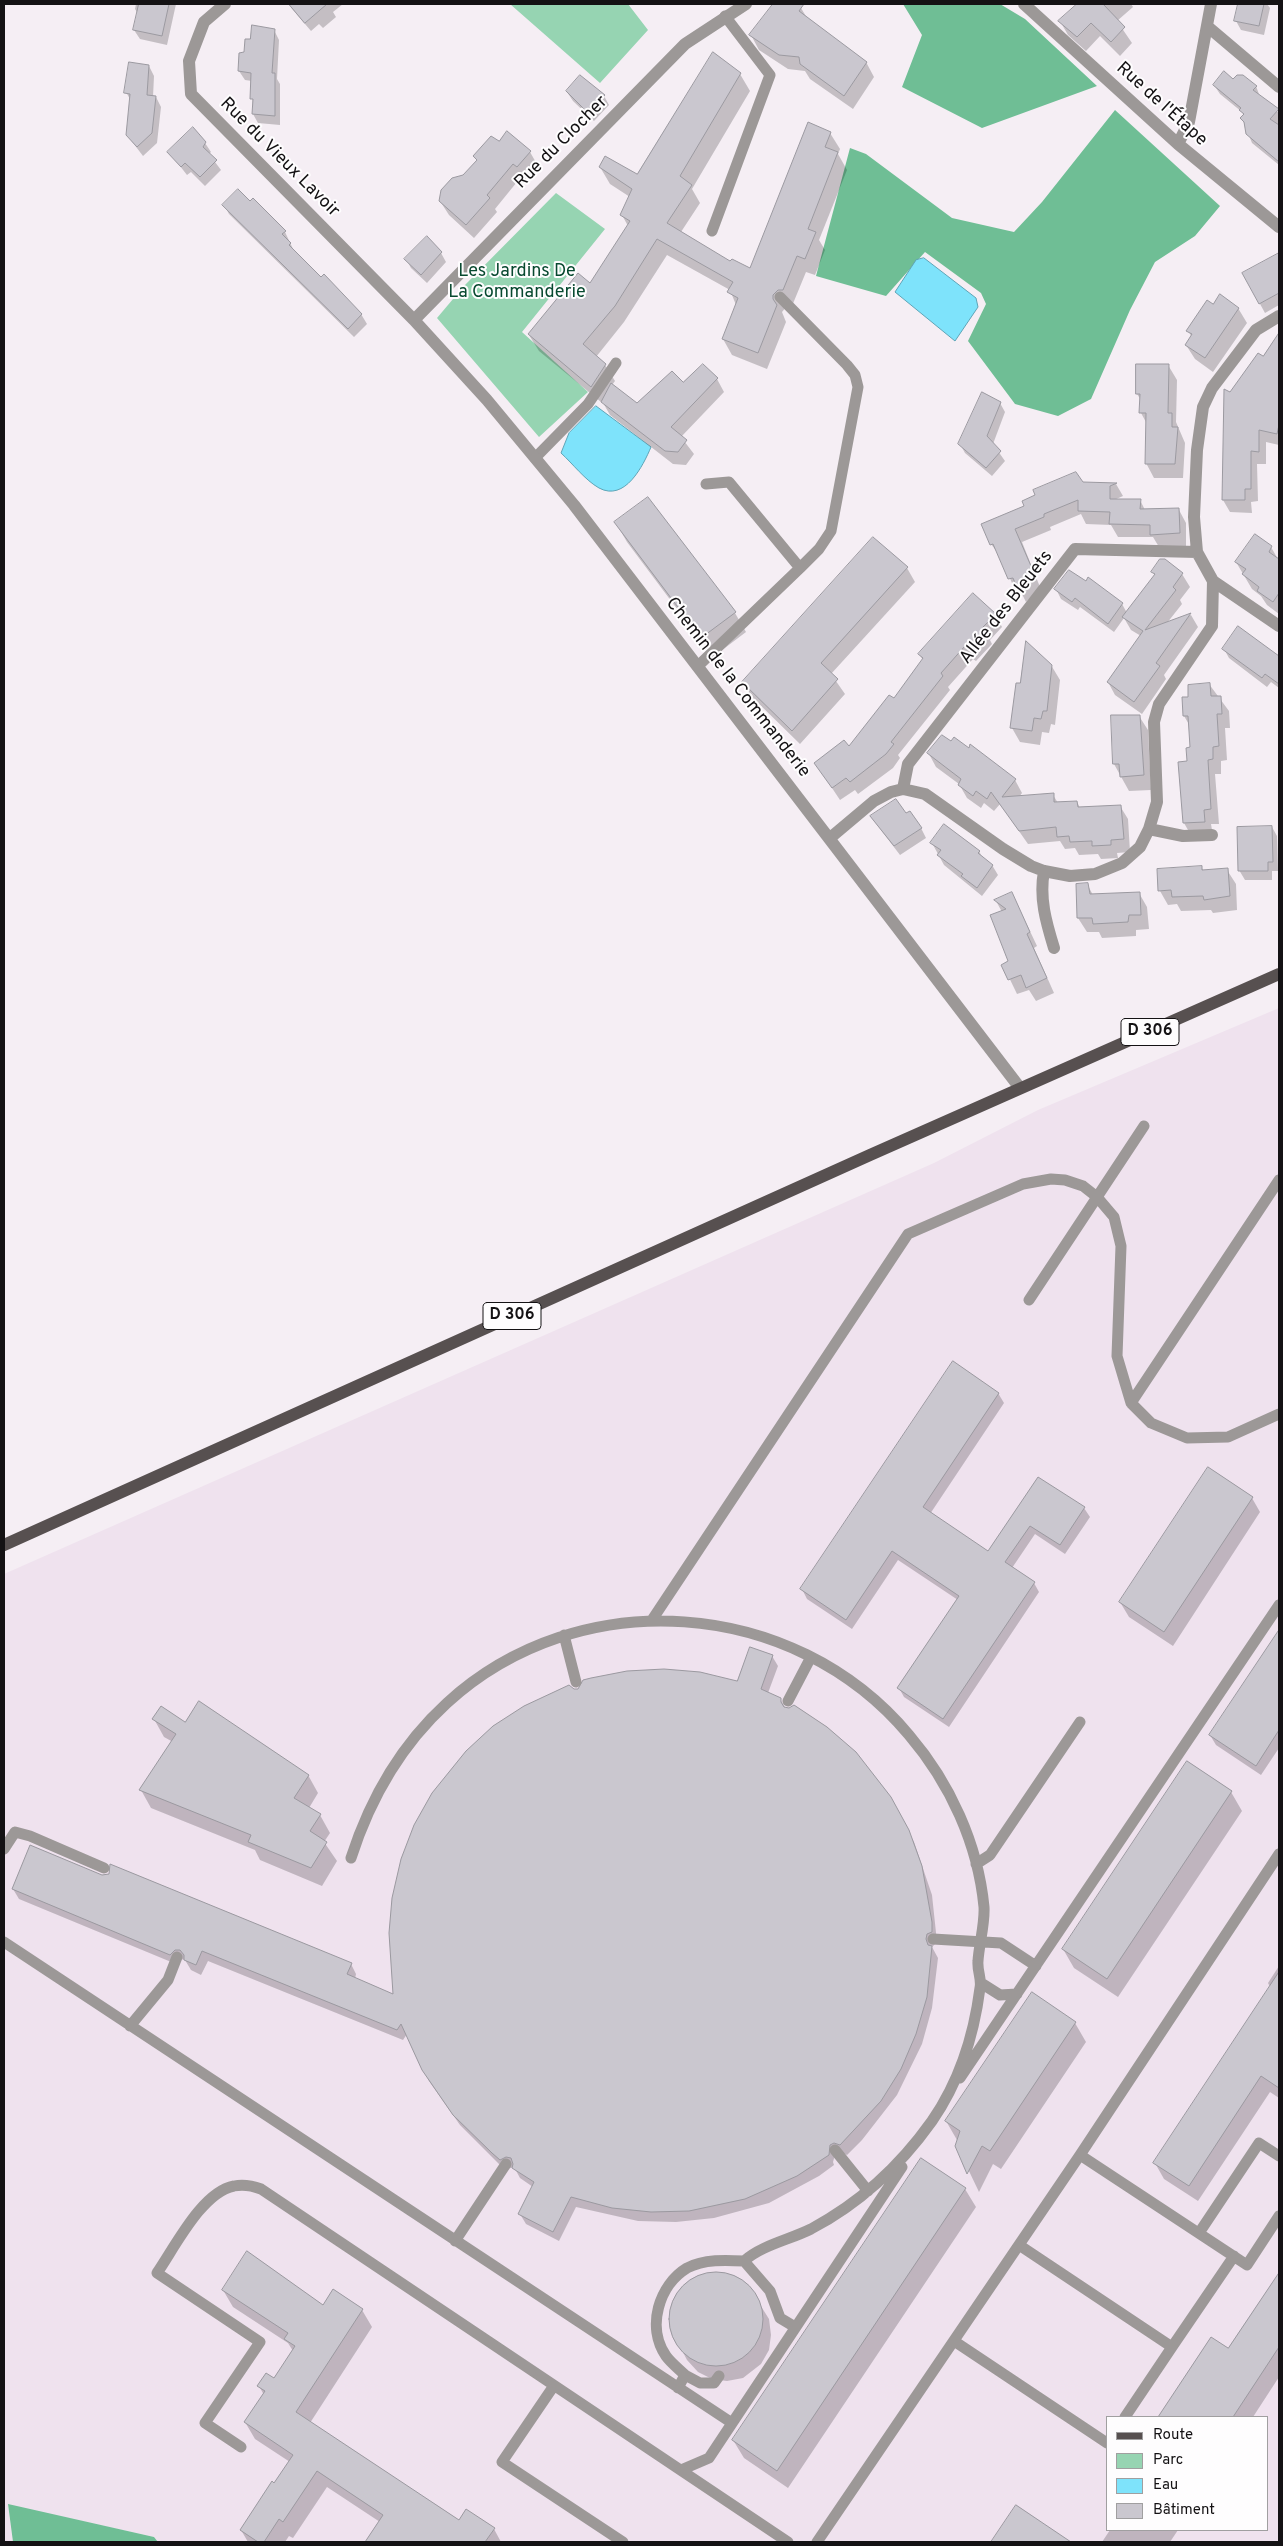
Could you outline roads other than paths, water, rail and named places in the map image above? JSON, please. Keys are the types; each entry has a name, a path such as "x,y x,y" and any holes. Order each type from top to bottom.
{"main road":[{"name":"D 306","path":"4,1545 1020,1088 1279,974"}],"street":[{"name":"Rue du Vieux Lavoir","path":"225,4 204,22 189,61 190,94 414,320"},
{"name":"Rue du Clocher","path":"414,320 685,44 746,4"},
{"name":"Rue de l'Étape","path":"1024,4 1178,144 1279,227"},
{"path":"1178,144 1189,122 1211,4"},
{"path":"1207,26 1279,88"},
{"path":"1279,316 1256,330 1212,388 1203,407 1197,450 1194,517 1197,552 1213,580 1279,626"},
{"name":"Chemin de la Commanderie","path":"414,320 487,400 535,458 698,666 1020,1088"},
{"name":"Allée des Bleuets","path":"903,789 908,764 1075,549 1197,552"},
{"path":"830,838 874,801 891,792 903,789 925,794 1003,849 1031,866 1070,876 1095,874 1122,863 1140,847 1149,829 1157,802 1154,722 1159,704 1212,626 1213,580"},
{"path":"1149,829 1183,836 1212,835"},
{"path":"1044,870 1041,889 1046,923 1054,948"}],"lane":[{"path":"712,231 770,76 725,16"},
{"path":"698,666 819,549 831,531 858,387 855,375 847,365 780,297"},
{"path":"535,458 588,404 616,363"},
{"path":"706,484 728,482 800,568"},
{"path":"1028,1300 1144,1126"},
{"path":"652,1620 908,1234 1023,1184 1051,1179 1065,1180 1083,1186 1114,1217 1121,1246 1117,1356 1131,1403 1150,1423 1186,1438 1228,1437 1279,1414"},
{"path":"1131,1403 1279,1180"},
{"path":"681,2470 709,2458 934,2118 1279,1605"},
{"path":"351,1858 378,1790 401,1754 433,1716 469,1685 491,1670 534,1647 592,1628 652,1620 693,1621 732,1627 762,1636 811,1656 864,1690 901,1724 920,1748 951,1797 965,1829 976,1864 984,1912 978,1968 981,1983 970,2042 955,2079 934,2118 911,2149 868,2191 835,2215 809,2230 776,2245 755,2251 744,2261 704,2262 688,2268 673,2280 663,2294 657,2310 659,2342 666,2356 685,2375 700,2382 714,2383 719,2376"},
{"path":"564,1636 576,1682"},
{"path":"788,1701 811,1656"},
{"path":"976,1864 990,1854 1080,1722"},
{"path":"4,1849 15,1832 30,1836 104,1868"},
{"path":"817,2542 1019,2245 1279,1854"},
{"path":"932,1939 980,1940 1001,1943 1036,1966"},
{"path":"4,1942 732,2423"},
{"path":"130,2026 168,1980 177,1957"},
{"path":"981,1983 1000,1995 1017,1994"},
{"path":"1199,2232 1259,2143 1279,2156"},
{"path":"834,2150 868,2191"},
{"path":"1080,2154 1247,2265 1279,2216"},
{"path":"456,2241 506,2164"},
{"path":"241,2448 205,2423 260,2342 157,2273 205,2203 217,2193 234,2186 249,2185 261,2189 788,2542"},
{"path":"1019,2245 1172,2347"},
{"path":"1126,2416 1234,2256"},
{"path":"744,2261 770,2292 780,2318 795,2327"},
{"path":"954,2341 1106,2442"},
{"path":"678,2388 685,2375"},
{"path":"553,2386 502,2462 623,2542"}],"water":[{"path":"924,258 976,298 978,307 955,341 895,292 916,260"},
{"path":"596,406 651,447 632,480 617,490 608,491 594,485 561,453 569,433"}],"park label":[{"name":"Les Jardins De La Commanderie","path":"517,282"}]}
